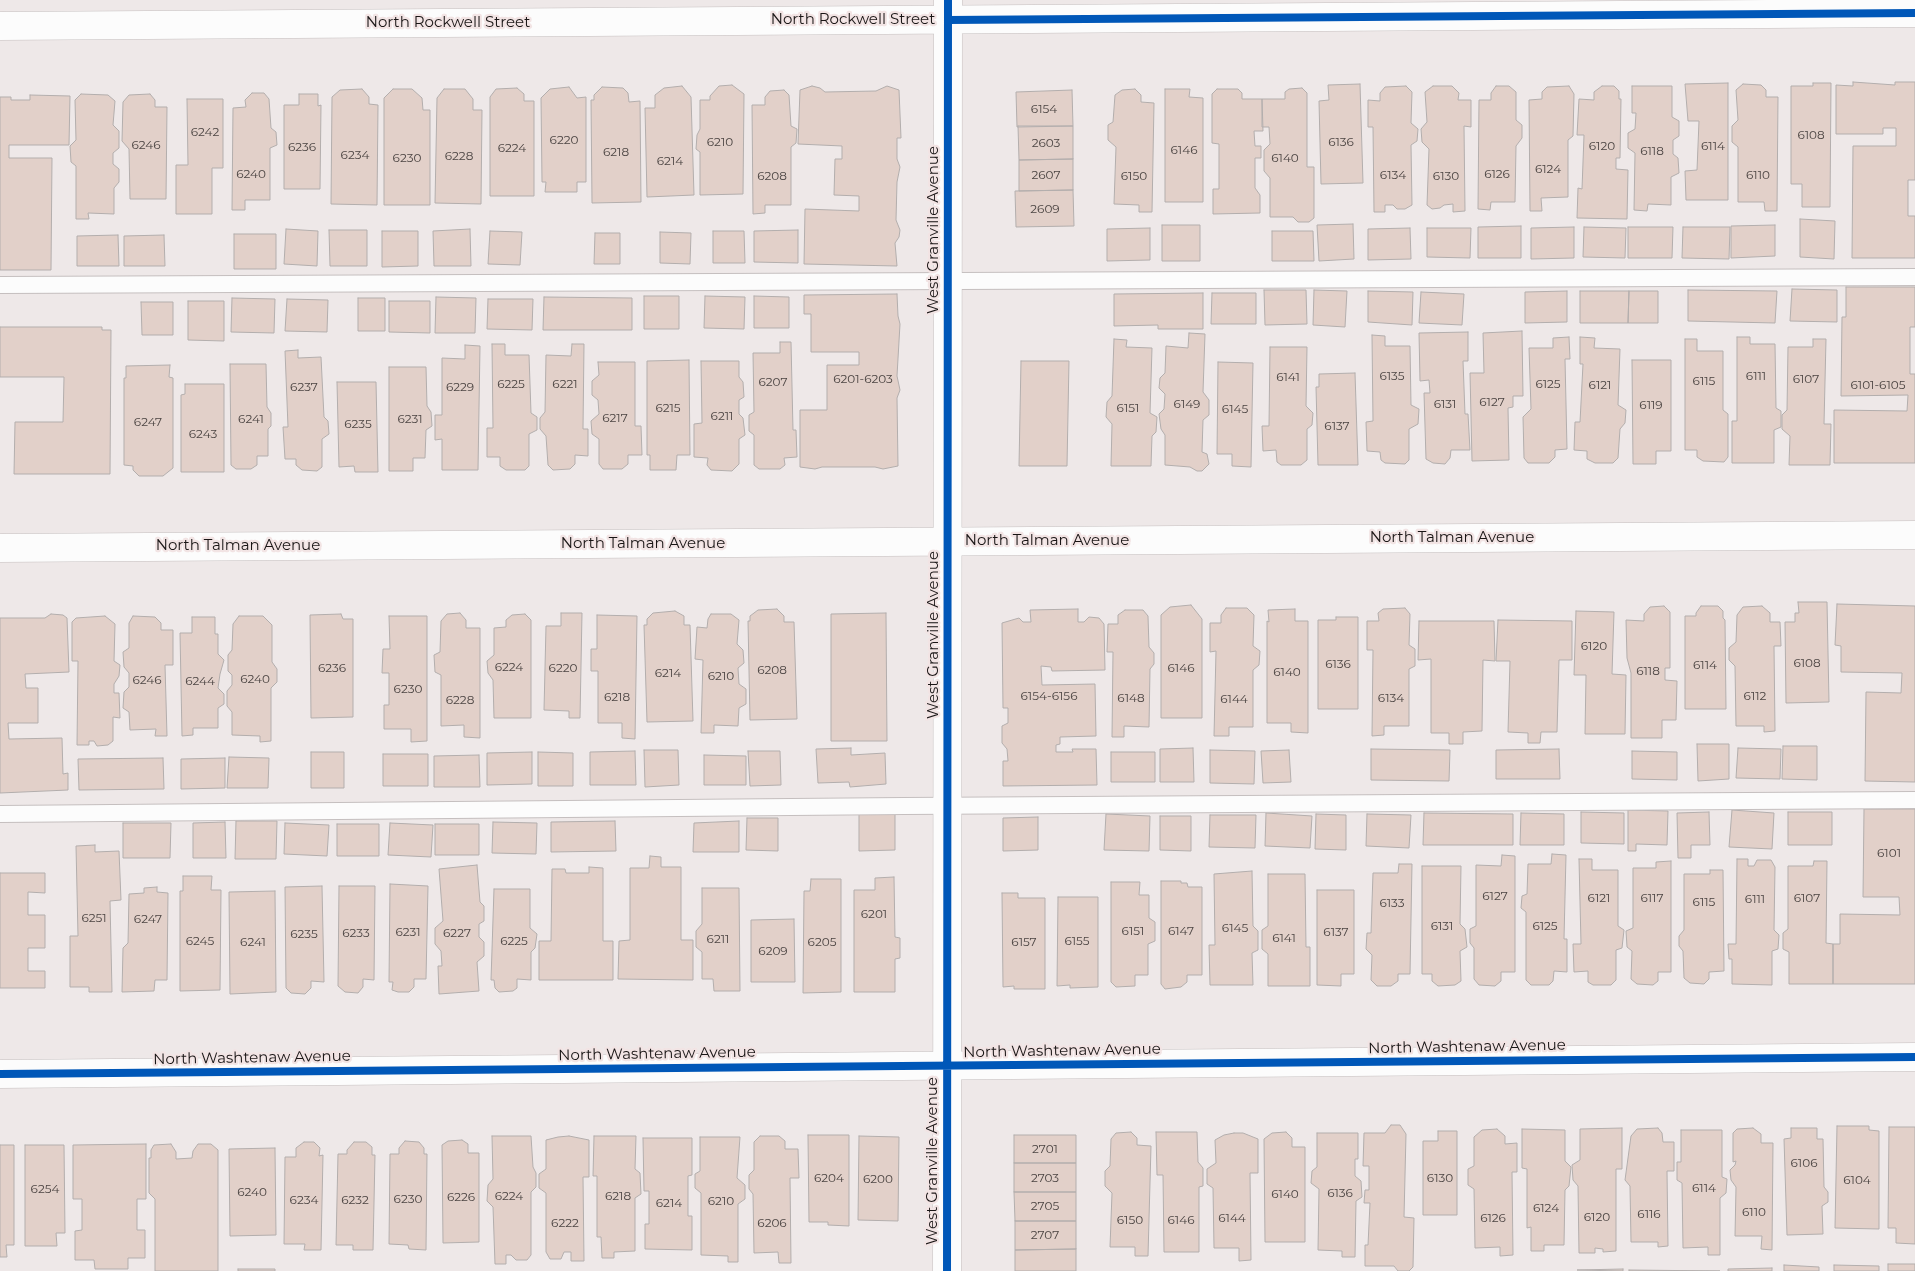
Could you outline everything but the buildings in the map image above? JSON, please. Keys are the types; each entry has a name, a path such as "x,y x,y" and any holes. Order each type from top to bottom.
{"street":[{"name":"North Rockwell Street","path":"0,26 948,10 1915,13"},
{"name":"West Granville Avenue","path":"947,1271 948,10"},
{"name":"North Talman Avenue","path":"0,548 1915,535"},
{"name":"North Washtenaw Avenue","path":"0,1074 1915,1057"}],"lane":[{"path":"0,285 1915,277"},
{"path":"0,814 948,805 1915,800"}],"cycle path":[{"path":"947,1271 948,0"},
{"path":"948,20 1915,13"},
{"path":"0,1074 1915,1057"}]}
